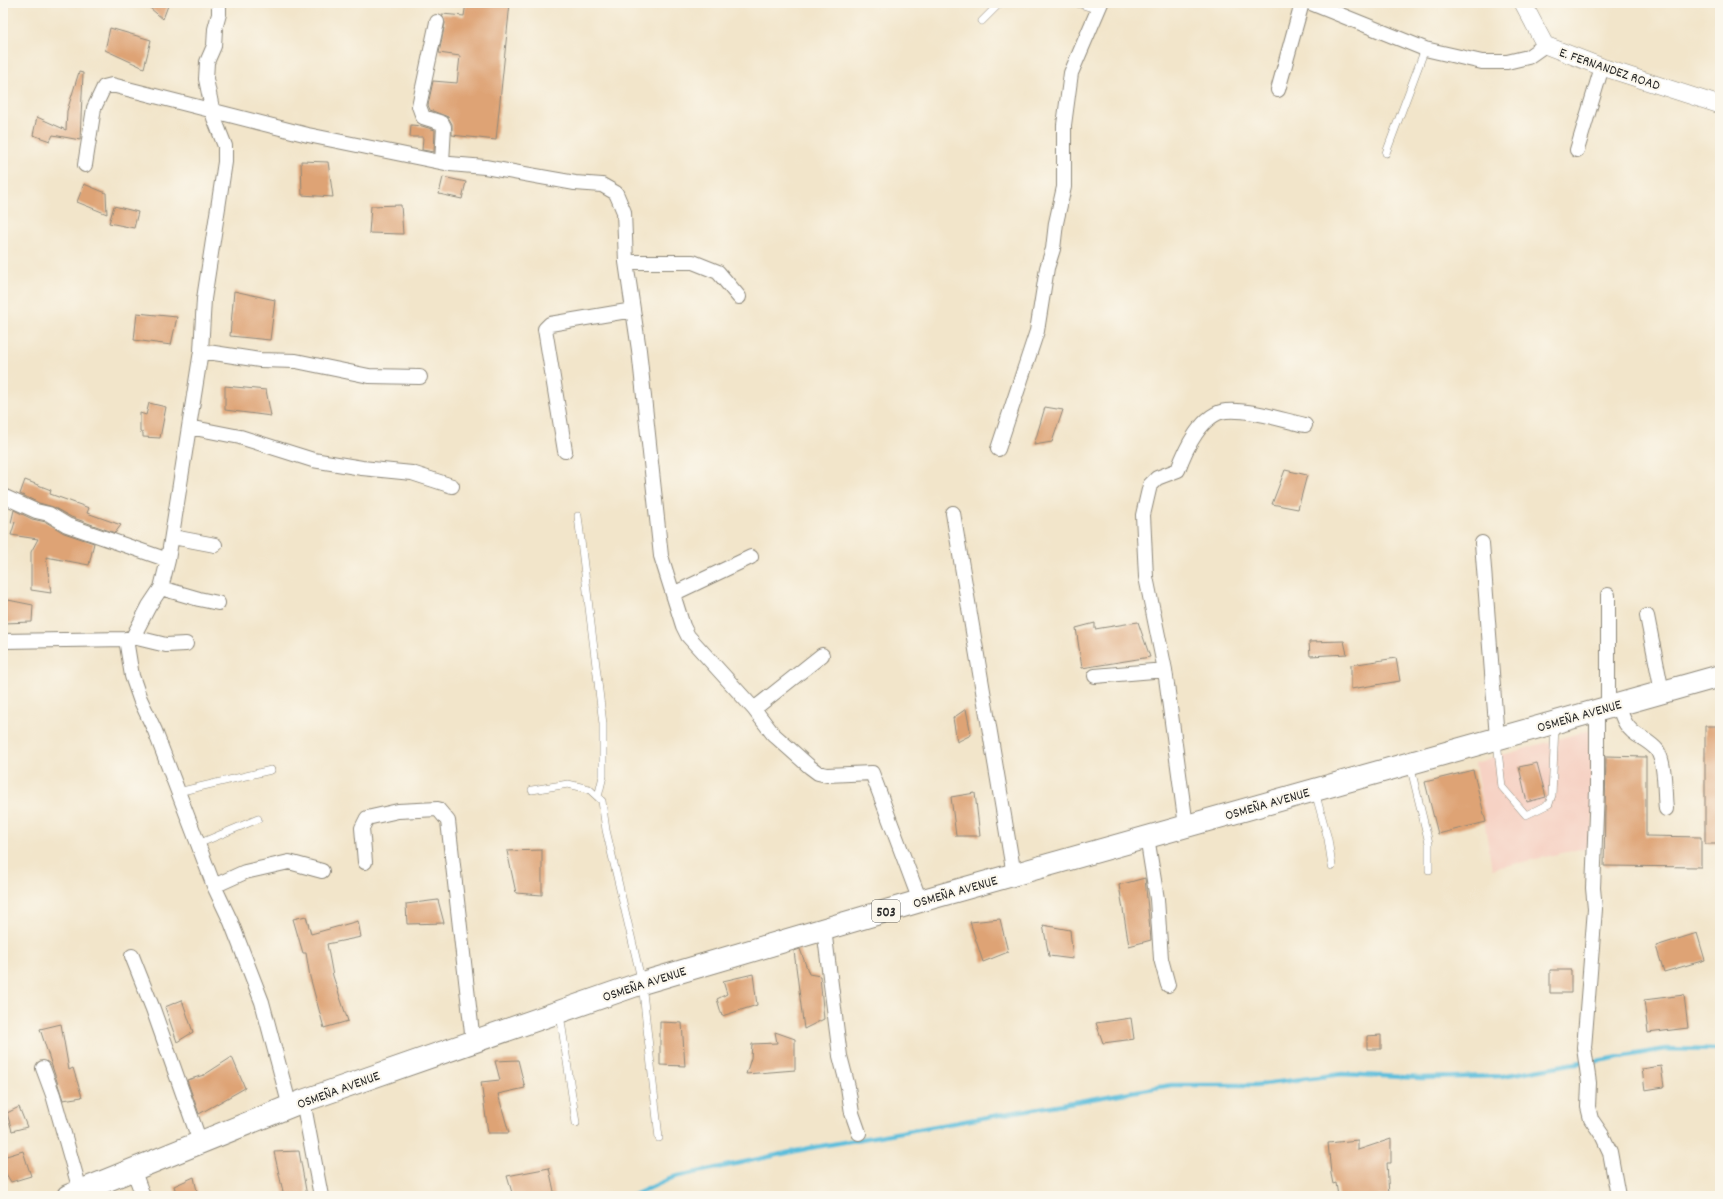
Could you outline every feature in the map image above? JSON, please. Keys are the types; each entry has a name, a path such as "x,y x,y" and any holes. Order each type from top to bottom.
{"main road":[{"name":"OSMEÑA AVENUE","path":"76,1194 133,1169 297,1104 642,983 920,901 1720,676"}],"street":[{"path":"219,3 219,14 215,29 214,46 207,62 206,79 211,109 218,133 225,146 225,162 204,299 201,351 173,537 161,588 130,638 132,676 140,699 155,731 214,886 231,922 262,1002 297,1104 321,1196"},
{"path":"1278,90 1302,3"},
{"path":"1310,3 1425,49 1482,62 1507,62 1528,57 1545,45"},
{"name":"E. FERNANDEZ ROAD","path":"1523,3 1545,45 1602,67 1720,105"},
{"path":"998,449 1037,331 1047,268 1054,249 1056,223 1064,187 1064,125 1071,73 1099,6"},
{"path":"437,22 419,106 423,117 442,123 444,127 442,162"},
{"path":"1578,150 1602,67"},
{"path":"85,164 94,108 104,87 112,85 211,109 308,135 442,162 485,166 575,183 602,185 616,193 624,212 626,262 642,373 661,556 683,626 688,636 754,709 773,734 818,772 827,775 872,772 920,901"},
{"path":"626,262 693,262 718,272 739,297"},
{"path":"565,451 545,329 550,324 633,310"},
{"path":"201,351 260,360 296,361 369,376 420,377"},
{"path":"1186,826 1165,670 1146,577 1143,515 1150,485 1157,478 1178,470 1185,451 1207,420 1214,415 1225,411 1240,411 1305,425"},
{"path":"189,427 240,437 314,460 362,468 412,473 452,486"},
{"path":"3,496 36,511 49,514 67,525 168,560"},
{"path":"953,513 1014,875"},
{"path":"173,537 215,546"},
{"path":"1482,543 1497,738"},
{"path":"673,594 751,557"},
{"path":"161,588 218,603"},
{"path":"1608,596 1608,707 1597,790 1593,888 1594,909 1584,1048 1588,1083 1588,1107 1591,1119 1602,1135 1610,1152 1618,1196"},
{"path":"1647,616 1662,692"},
{"path":"3,641 130,638 166,645 186,644"},
{"path":"754,709 822,655"},
{"path":"1095,676 1165,670"},
{"path":"1608,707 1622,718 1628,728 1651,743 1657,750 1662,760 1666,809"},
{"path":"365,862 362,828 367,818 398,811 438,809 448,821 473,1042"},
{"path":"1147,837 1157,899 1161,959 1168,985"},
{"path":"214,886 245,872 289,862 322,870"},
{"path":"824,929 840,1056 848,1087 852,1113 859,1132"},
{"path":"132,956 153,1009 200,1142"},
{"path":"43,1068 53,1095 76,1194"},
{"path":"133,1169 143,1196"}],"lane":[{"path":"982,21 1000,3"},
{"path":"1077,3 1099,6"},
{"path":"1386,153 1425,49"},
{"path":"578,516 603,724 603,776 598,797"},
{"path":"1497,738 1502,787 1526,815 1549,804 1552,795 1555,722"},
{"path":"1410,763 1429,843 1429,870"},
{"path":"178,792 271,770"},
{"path":"532,790 568,784 589,789 602,801 606,830 642,983 659,1138"},
{"path":"1314,790 1328,839 1332,866"},
{"path":"198,844 258,819"},
{"path":"560,1012 576,1123"}],"shaded area":[{"path":"1593,729 1593,846 1492,869 1475,763"}],"building":[{"path":"144,3 169,3 163,19"},
{"path":"466,3 510,3 496,140 452,135 452,124 448,117 430,110 428,105 433,81 457,83 460,56 439,53 445,23 442,14 464,16"},
{"path":"110,28 151,40 144,68 105,50"},
{"path":"79,72 83,73 80,140 53,135 50,141 33,135 37,117 66,130 67,111"},
{"path":"411,125 422,126 435,130 434,152 422,150 423,137 410,137"},
{"path":"301,161 328,162 333,197 302,195"},
{"path":"443,177 466,182 462,199 439,194"},
{"path":"84,184 106,193 107,214 77,202"},
{"path":"401,205 403,234 369,233 371,206"},
{"path":"114,206 138,212 134,228 109,223"},
{"path":"234,291 275,300 270,340 230,336"},
{"path":"137,313 177,317 171,345 134,340"},
{"path":"225,386 266,390 271,416 225,410"},
{"path":"149,403 166,407 160,438 143,437 143,433 140,432 140,413 146,415"},
{"path":"1045,407 1063,410 1052,442 1034,445"},
{"path":"1285,470 1307,475 1298,509 1272,504"},
{"path":"25,480 51,490 50,494 89,508 87,513 121,525 115,533 71,517 53,507 39,503 20,494"},
{"path":"14,510 32,519 46,522 64,533 94,543 89,565 46,557 51,593 31,590 31,552 38,539 11,535 15,522 11,523"},
{"path":"3,599 33,605 32,622 3,623"},
{"path":"1138,622 1150,657 1082,668 1076,628 1095,623 1095,629"},
{"path":"1344,641 1347,654 1310,656 1309,642"},
{"path":"1396,658 1400,681 1351,689 1351,665"},
{"path":"966,709 971,735 957,742 953,718"},
{"path":"1705,726 1720,726 1720,844 1705,844"},
{"path":"1606,756 1646,757 1646,836 1701,837 1701,867 1604,866"},
{"path":"1537,763 1546,797 1527,802 1519,767"},
{"path":"1473,770 1486,822 1438,834 1425,782"},
{"path":"975,793 980,836 956,836 951,797"},
{"path":"542,850 542,895 516,893 507,851"},
{"path":"1145,878 1151,940 1129,946 1119,885"},
{"path":"438,900 444,923 407,924 406,904"},
{"path":"306,916 311,934 358,921 361,937 327,944 333,976 348,1021 324,1028 310,977 306,953 303,953 293,919"},
{"path":"1000,919 1008,952 983,962 970,922"},
{"path":"1043,925 1070,930 1073,959 1049,956"},
{"path":"1697,933 1705,960 1664,972 1656,946"},
{"path":"800,949 809,974 820,976 824,1019 804,1029 794,951"},
{"path":"1550,970 1571,970 1571,993 1550,993"},
{"path":"753,974 757,1005 722,1016 717,999 727,994 723,981"},
{"path":"1684,995 1688,1028 1648,1033 1644,1000"},
{"path":"182,1000 193,1032 177,1042 165,1007"},
{"path":"1131,1018 1134,1039 1103,1043 1096,1023"},
{"path":"660,1022 682,1023 685,1066 660,1065"},
{"path":"61,1024 69,1070 73,1068 82,1097 63,1100 40,1029"},
{"path":"775,1032 795,1039 795,1070 746,1074 751,1058 752,1044 777,1043"},
{"path":"1381,1035 1381,1049 1367,1049 1367,1036"},
{"path":"232,1057 245,1088 199,1114 187,1080 204,1075"},
{"path":"518,1060 525,1088 498,1094 509,1133 488,1133 481,1082 500,1080 495,1061"},
{"path":"1661,1066 1664,1087 1645,1090 1642,1069"},
{"path":"19,1107 27,1127 12,1131 7,1113"},
{"path":"1391,1139 1391,1163 1387,1163 1389,1196 1338,1196 1336,1183 1333,1184 1331,1174 1328,1143 1358,1140 1358,1150"},
{"path":"23,1151 31,1176 11,1182 3,1169 3,1157"},
{"path":"299,1151 307,1196 284,1196 274,1152"},
{"path":"549,1168 555,1196 513,1196 507,1176"},
{"path":"194,1177 198,1196 177,1196 174,1186"}],"waterway":[{"path":"1591,1062 1665,1049 1720,1050"},
{"path":"632,1196 674,1177 810,1148 1171,1085 1256,1085 1342,1074 1421,1078 1502,1076 1582,1062"}]}
